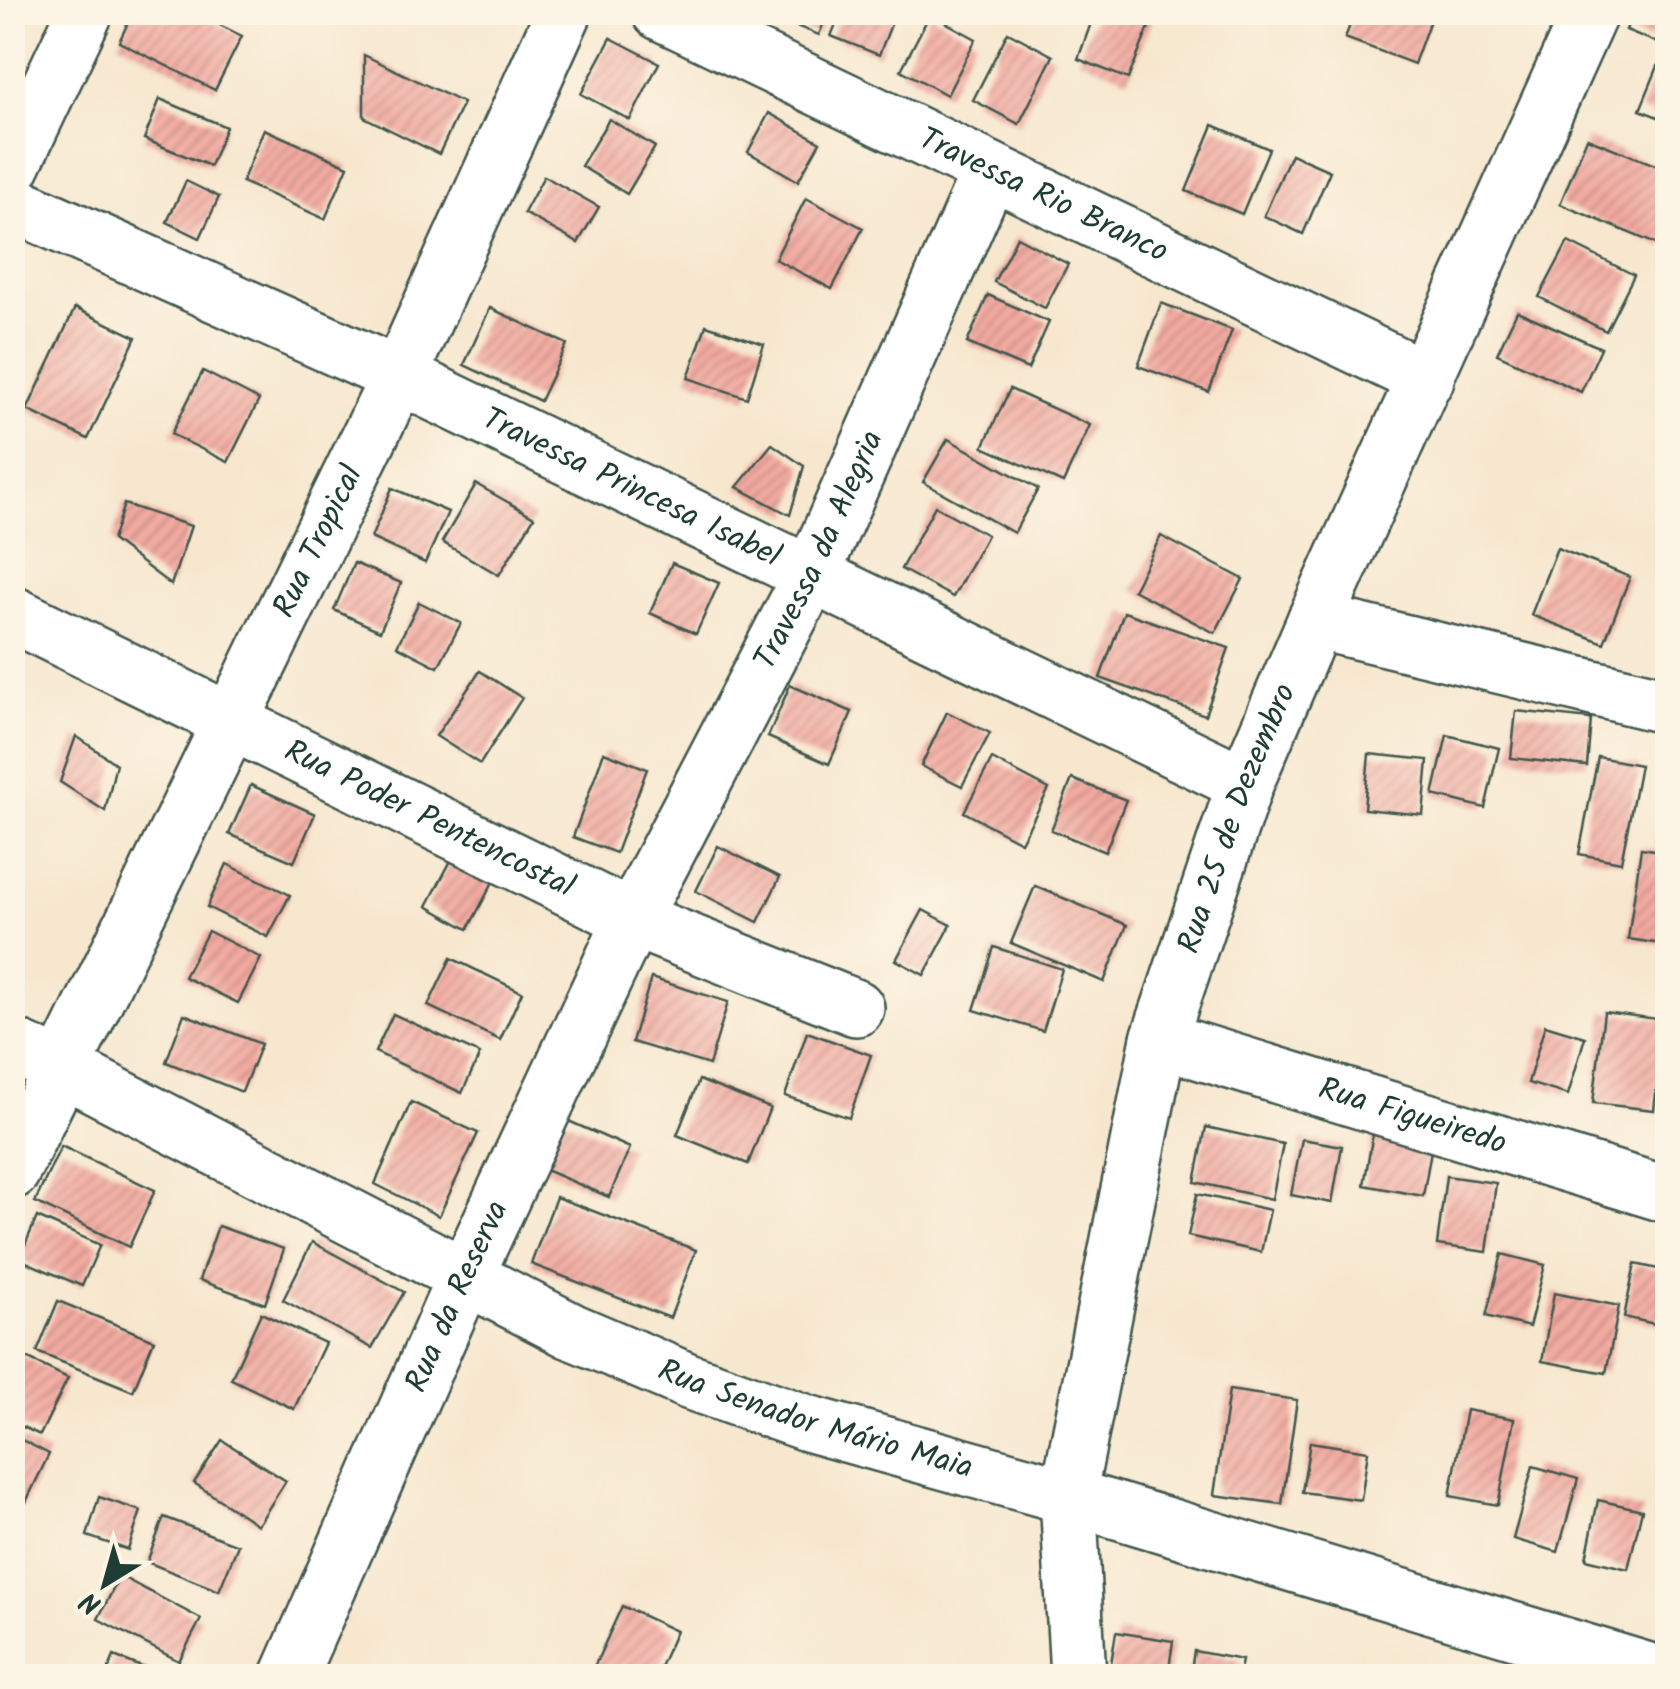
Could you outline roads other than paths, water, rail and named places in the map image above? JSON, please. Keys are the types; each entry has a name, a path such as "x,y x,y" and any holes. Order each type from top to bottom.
{"street":[{"path":"12,166 85,12"},
{"name":"Rua Tropical","path":"12,1170 399,376 564,12"},
{"name":"Travessa Rio Branco","path":"660,12 1426,378"},
{"name":"Rua 25 de Dezembro","path":"1078,1676 1068,1496 1159,1038 1246,784 1314,620 1590,12"},
{"name":"Travessa da Alegria","path":"632,919 812,574 990,171"},
{"name":"Travessa Princesa Isabel","path":"12,203 399,376 1246,784"},
{"name":"Rua Poder Pentencostal","path":"12,614 632,919 856,1008"},
{"path":"1314,620 1668,706"},
{"name":"Rua da Reserva","path":"289,1676 465,1277 632,919"},
{"name":"Rua Figueiredo","path":"1159,1038 1668,1195"},
{"name":"Rua Senador Mário Maia","path":"12,1046 62,1068 570,1331 688,1381 807,1423 1068,1496 1665,1676"}]}
